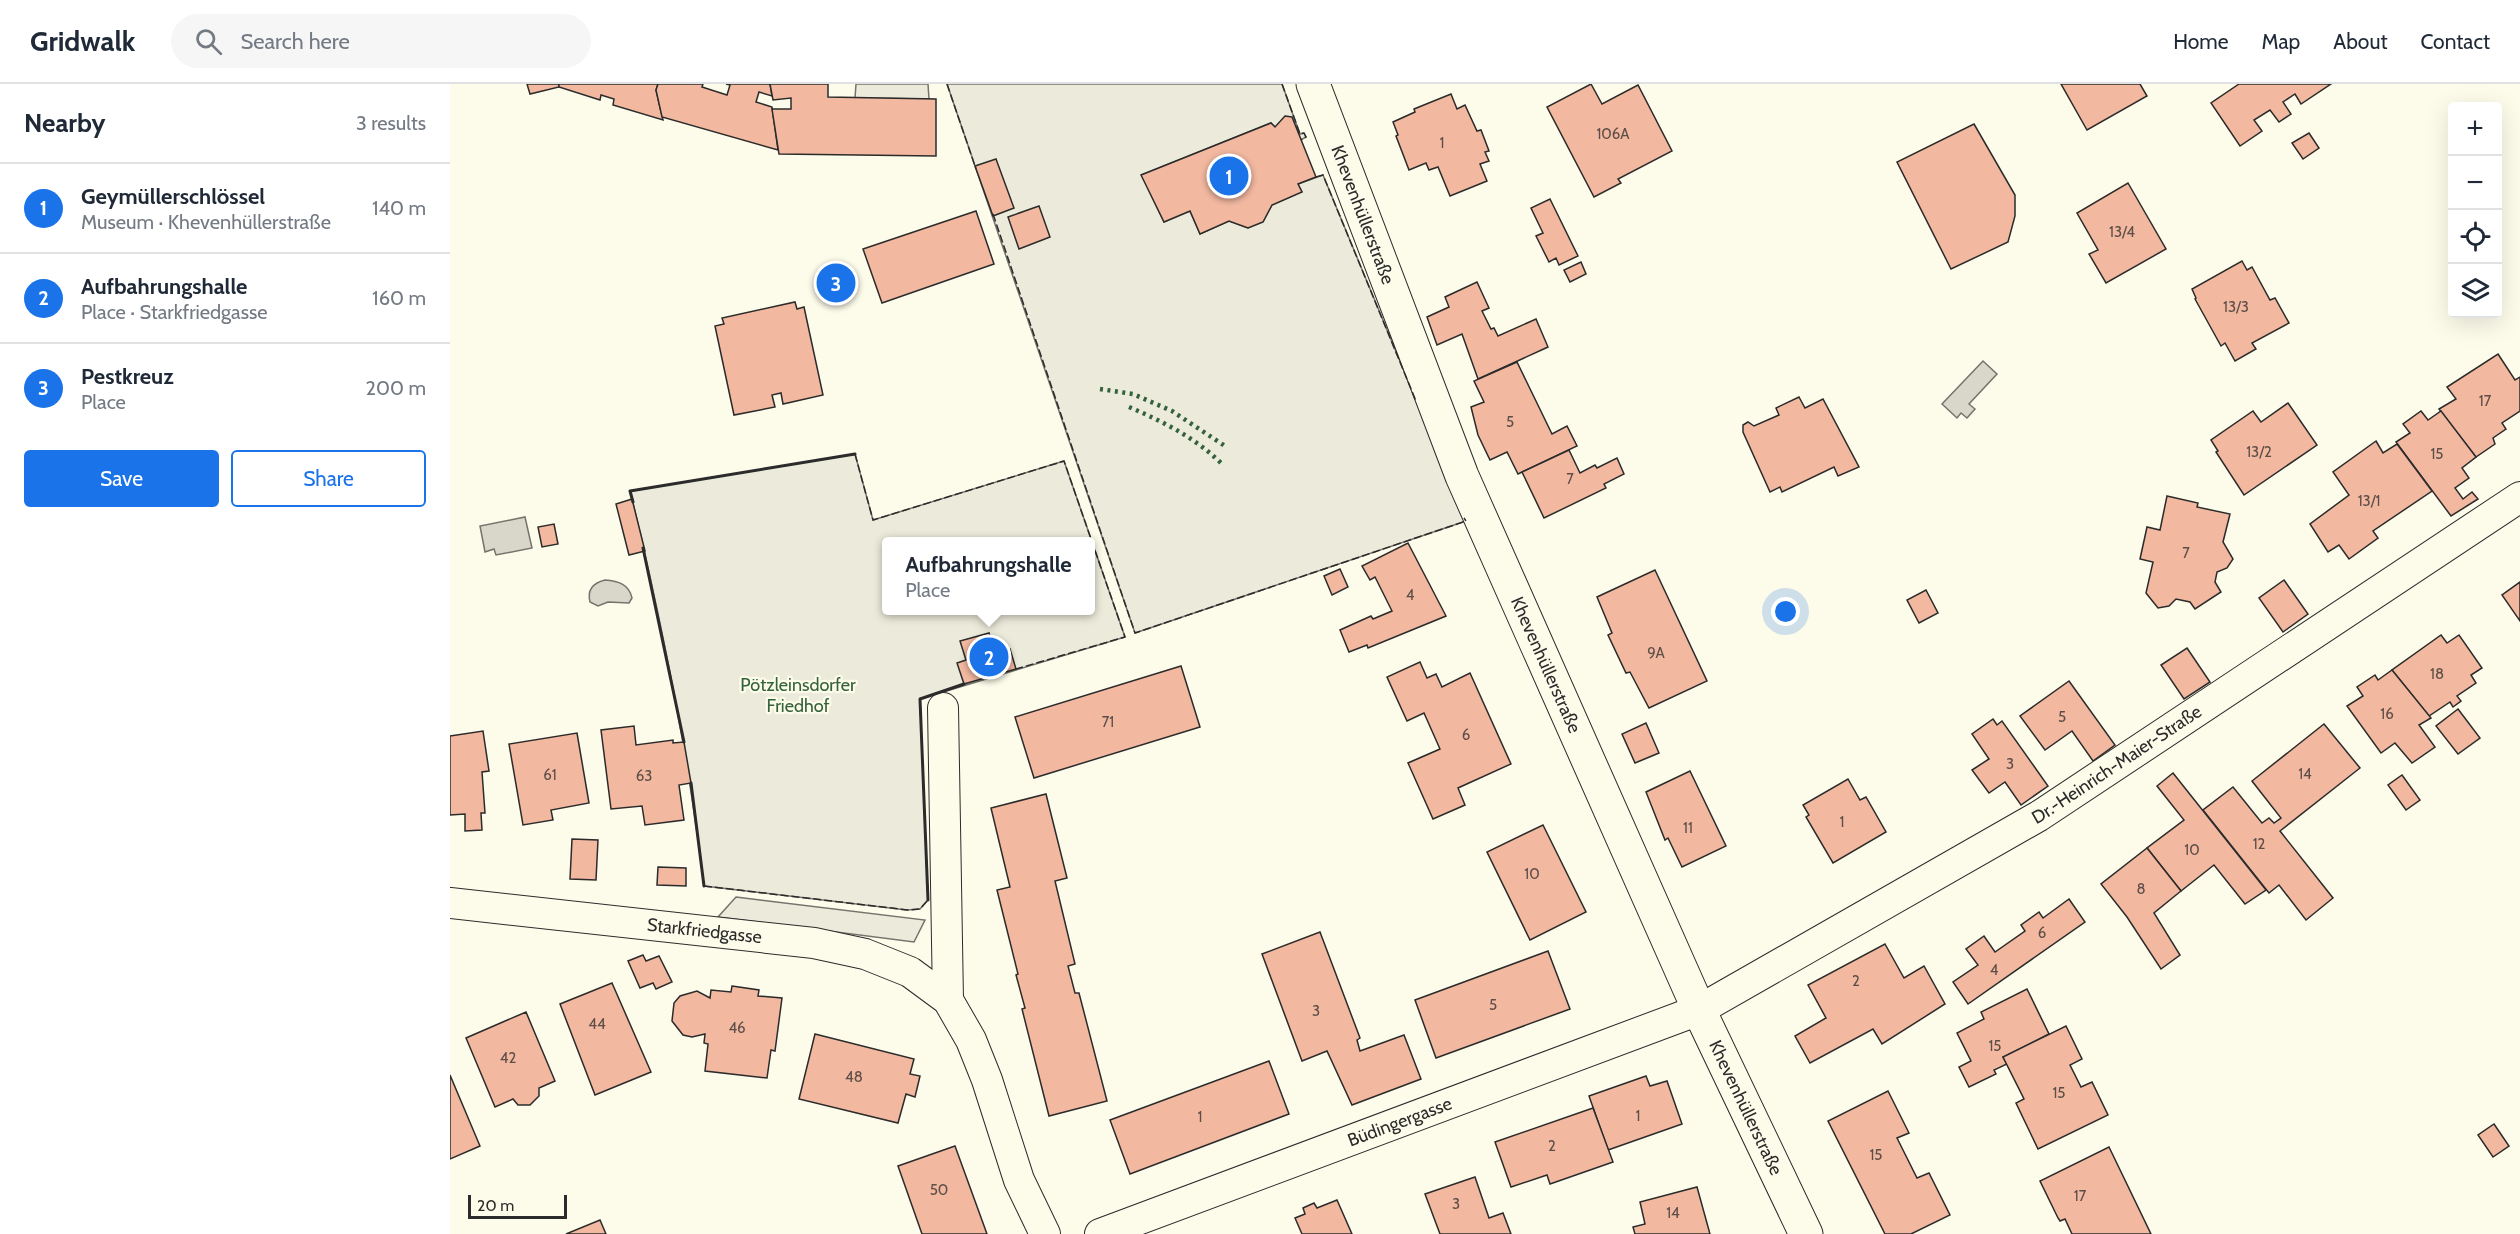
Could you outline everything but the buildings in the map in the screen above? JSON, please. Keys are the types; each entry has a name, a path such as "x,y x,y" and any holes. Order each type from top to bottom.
{"street":[{"name":"Khevenhüllerstraße","path":"1313,84 1462,476 1699,1010 1806,1234"},
{"name":"Dr.-Heinrich-Maier-Straße","path":"1699,1010 2039,816 2520,496"},
{"name":"Starkfriedgasse","path":"943,708 948,1000"},
{"name":"Starkfriedgasse","path":"450,903 814,943 866,954 910,972 948,1000 975,1050 1019,1180 1045,1234"},
{"name":"Büdingergasse","path":"1101,1234 1699,1010"}],"green space":[{"path":"947,84 1282,84 1300,134 1304,133 1306,137 1301,140 1271,123 1142,175 1164,222 1190,211 1200,234 1229,221 1248,228 1263,222 1272,205 1302,192 1298,184 1323,175 1466,521 1135,633"},
{"name":"Pötzleinsdorfer Friedhof","path":"855,454 873,520 1064,461 1090,537 882,537 882,615 1095,615 1095,550 1125,637 920,699 928,900 920,909 907,910 704,886 698,836 673,688 630,491"}],"shaded area":[{"path":"856,84 928,84 929,99 855,98"},
{"path":"1983,361 1997,374 1969,404 1975,409 1967,418 1961,413 1957,418 1942,404"},
{"path":"525,517 532,548 496,555 494,549 485,552 480,526"},
{"path":"605,580 626,586 632,598 629,603 608,602 598,606 590,602 589,594 592,588"},
{"path":"736,897 925,920 914,942 718,917"}],"hedge":[{"path":"1100,389 1133,394 1172,411 1225,446"},
{"path":"1129,407 1179,432 1213,455 1223,465"}],"fence":[{"path":"947,84 976,169"},
{"path":"1282,84 1300,134 1304,133 1306,137 1301,140"},
{"path":"1316,177 1323,175 1416,401"},
{"path":"993,214 1135,633 1466,521 1464,518"},
{"path":"855,454 873,520 1064,461 1090,537"},
{"path":"1016,669 1125,637 1095,550"},
{"path":"704,886 908,910 920,909 928,900"}],"wall":[{"path":"633,502 630,491 855,454"},
{"path":"643,548 684,742"},
{"path":"928,900 920,699 964,684"},
{"path":"691,783 704,886"}],"place":[{"name":"Geymüllerschlössel","path":"1229,176"},
{"name":"Pestkreuz","path":"836,283"},
{"name":"Aufbahrungshalle","path":"989,657"}]}
